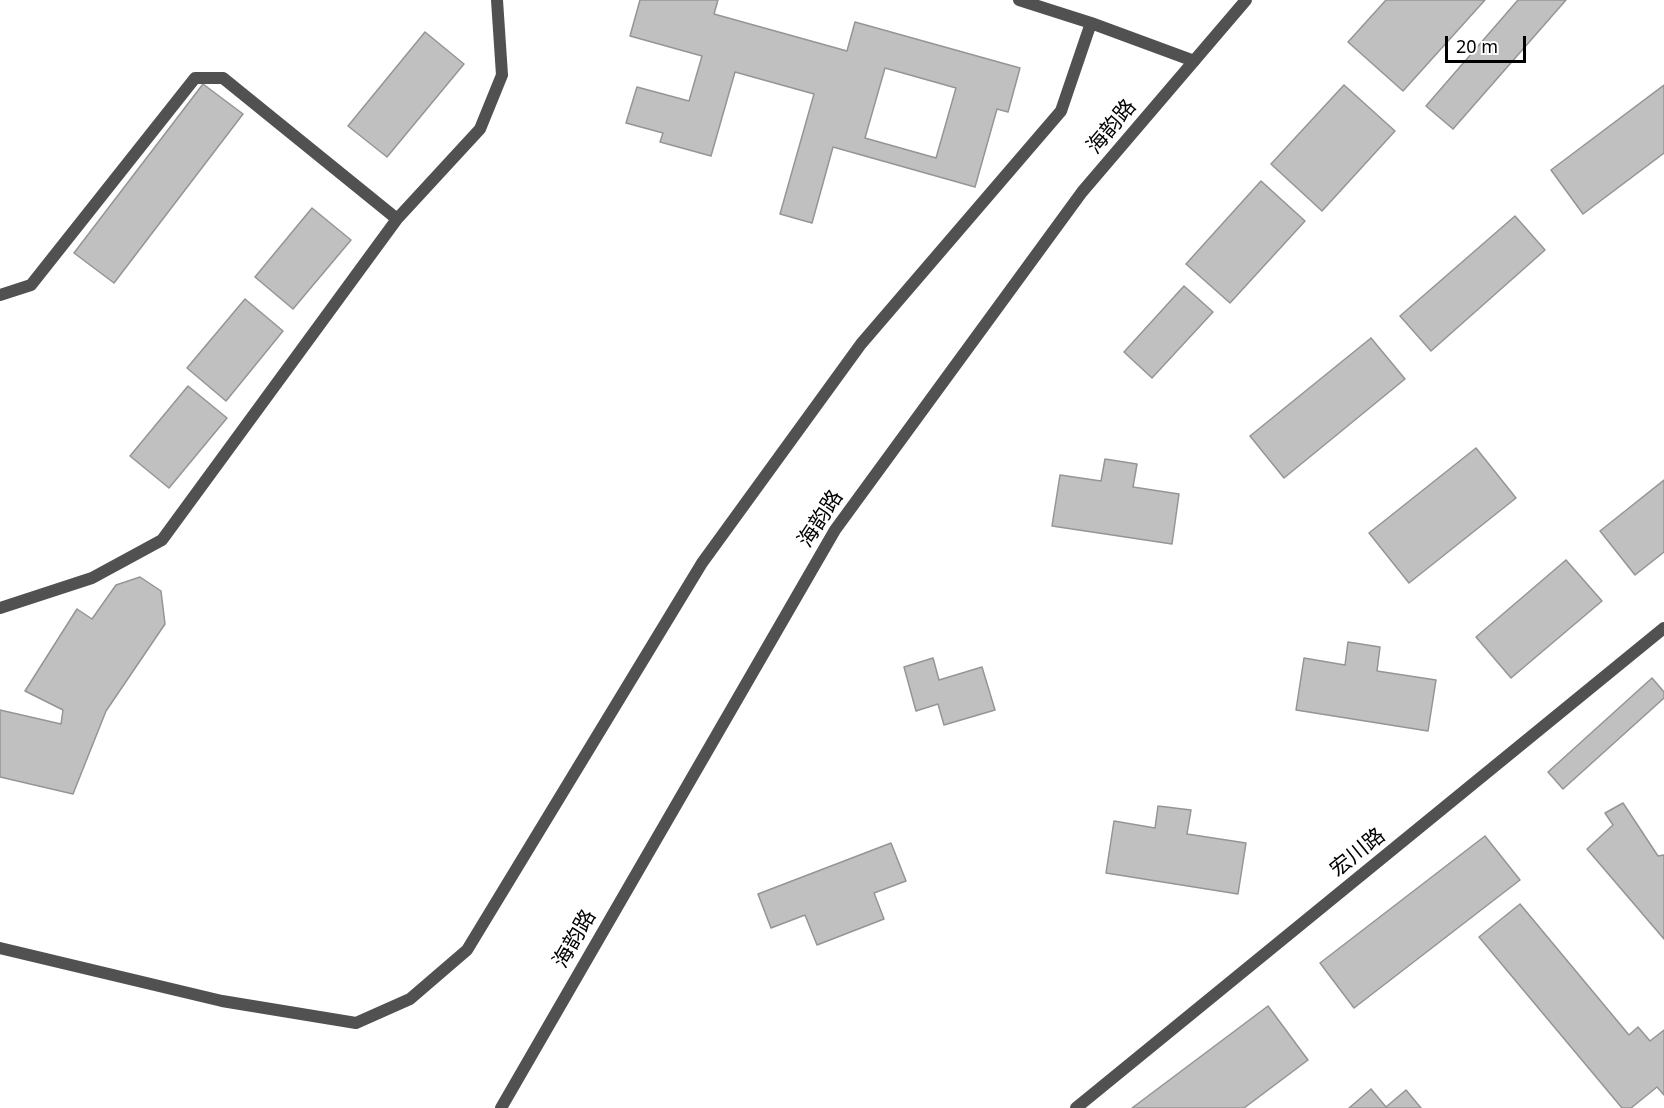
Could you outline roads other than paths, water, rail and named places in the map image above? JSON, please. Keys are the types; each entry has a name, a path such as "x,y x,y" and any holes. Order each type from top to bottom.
{"street":[{"path":"0,609 92,578 162,540 397,219 480,129 502,75 497,0"},
{"path":"1019,0 1091,23 1194,61"},
{"name":"海韵路","path":"501,1108 835,530 1082,192 1246,0"},
{"path":"0,948 222,1001 356,1023 410,999 467,950 702,563 854,353 1061,111 1091,23"},
{"path":"0,295 31,285 195,78 223,78 397,219"},
{"name":"宏川路","path":"1076,1108 1664,628"}]}
